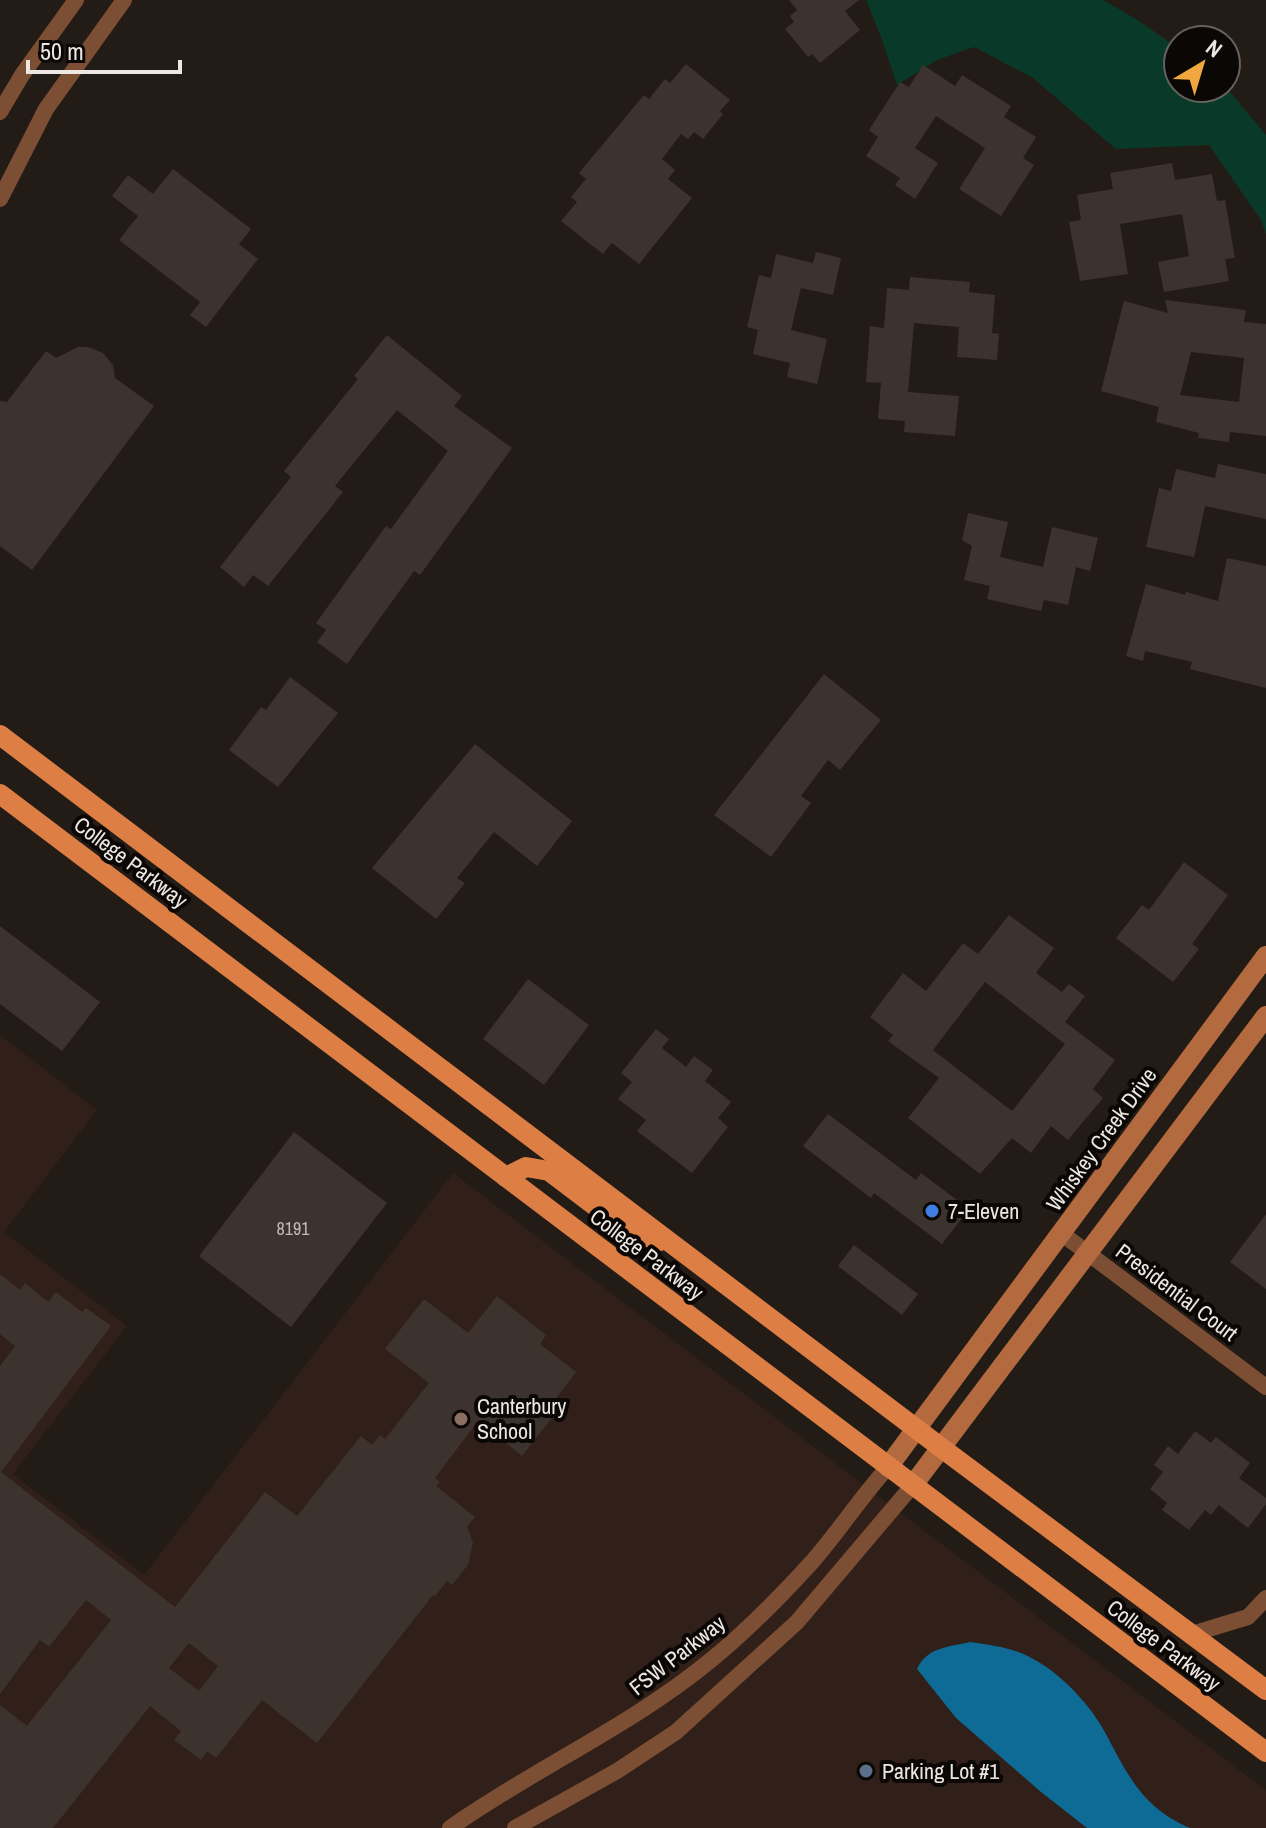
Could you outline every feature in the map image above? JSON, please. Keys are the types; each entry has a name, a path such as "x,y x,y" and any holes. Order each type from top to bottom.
{"main road":[{"name":"College Parkway","path":"0,735 1266,1690"},
{"name":"College Parkway","path":"0,794 1266,1752"},
{"path":"506,1177 526,1167 549,1171 627,1230 675,1246"}],"street":[{"path":"0,112 22,75 76,0"},
{"path":"0,199 46,109 124,0"},
{"name":"Whiskey Creek Drive","path":"888,1467 1266,956"},
{"path":"515,1828 617,1771 676,1732 797,1622 943,1449 1266,1016"},
{"name":"Presidential Court","path":"1061,1233 1266,1387"},
{"name":"FSW Parkway","path":"450,1828 506,1790 651,1705 712,1660 758,1618 813,1560 888,1467"},
{"path":"1192,1634 1248,1617 1265,1600"}],"shaded area":[{"path":"0,1035 97,1110 4,1232 127,1326 13,1474 144,1575 453,1173 1266,1790 1266,1828 0,1828"}],"green space":[{"path":"866,0 1103,0 1162,37 1162,104 1240,104 1266,135 1266,234 1261,220 1209,145 1116,149 1033,78 974,47 937,60 897,85"}],"water":[{"path":"970,1642 1026,1655 1054,1672 1089,1708 1122,1764 1149,1801 1190,1828 1087,1828 1041,1792 956,1718 917,1669 933,1652"}],"building":[{"path":"789,0 859,0 845,11 860,30 820,63 812,54 808,57 785,29 794,22 790,16 797,10"},
{"path":"686,64 730,100 703,139 694,132 688,139 681,134 662,159 675,170 668,179 692,198 639,264 612,243 603,254 561,221 577,202 571,197 586,179 579,173 644,95 649,99 665,79 670,83"},
{"path":"923,65 955,86 962,75 1011,106 1004,117 1036,137 1023,158 1034,165 1001,216 959,189 985,148 936,116 915,148 938,163 915,199 895,185 900,178 866,156 878,137 869,130 900,82 909,87"},
{"path":"1172,163 1175,180 1212,174 1217,201 1225,200 1235,258 1225,259 1229,281 1164,292 1158,262 1189,256 1182,214 1120,224 1128,274 1080,281 1069,222 1081,220 1077,195 1113,189 1110,173"},
{"path":"173,169 251,229 239,244 258,259 206,327 190,315 200,302 119,240 138,216 112,196 128,175 153,194"},
{"path":"816,252 841,258 833,295 801,288 791,330 827,339 817,384 787,377 790,363 753,354 758,330 747,327 759,275 771,278 776,254 813,263"},
{"path":"910,277 970,282 969,292 995,295 992,333 999,334 997,360 957,357 959,327 914,323 908,392 959,396 955,436 904,432 905,421 878,419 881,383 866,382 870,326 884,328 887,288 909,290"},
{"path":"1165,300 1246,310 1244,322 1266,324 1266,436 1230,432 1229,442 1198,438 1199,433 1156,422 1159,407 1101,391 1124,301 1168,313","holes":["1191,352 1244,358 1239,402 1180,395"]},
{"path":"387,335 462,396 454,406 512,448 420,575 414,571 347,664 317,642 326,630 316,623 386,526 391,529 448,451 397,410 335,486 343,492 268,586 253,575 244,587 220,567 291,477 284,471 358,379 354,376"},
{"path":"78,347 103,353 113,365 115,378 154,406 32,570 0,546 0,401 7,402 46,351 56,358"},
{"path":"1218,464 1266,474 1266,519 1205,506 1194,557 1146,547 1159,488 1171,491 1176,469 1215,478"},
{"path":"968,513 1008,522 1000,557 1043,567 1052,527 1098,538 1090,571 1076,567 1068,605 1044,600 1041,611 987,599 990,586 964,580 972,546 962,540"},
{"path":"1227,558 1266,566 1266,688 1190,669 1192,662 1145,651 1143,661 1126,656 1146,584 1218,601"},
{"path":"824,674 881,720 840,770 828,760 801,796 811,803 771,857 714,815"},
{"path":"290,677 338,713 278,787 229,750 261,707 266,710"},
{"path":"475,744 572,821 537,866 494,832 457,878 465,883 436,919 372,868"},
{"path":"1184,862 1228,895 1192,944 1199,949 1173,982 1116,938 1142,905 1149,910"},
{"path":"1009,915 1054,948 1036,973 1062,992 1069,984 1085,996 1065,1022 1115,1060 1093,1089 1103,1098 1068,1140 1051,1126 1031,1153 1012,1138 980,1174 908,1118 939,1078 888,1041 893,1035 870,1017 903,973 926,991 963,943 978,954","holes":["985,982 1065,1044 1012,1111 933,1050"]},
{"path":"0,926 100,1002 62,1051 0,1004"},
{"path":"528,979 589,1025 544,1085 483,1039"},
{"path":"656,1029 669,1039 662,1048 686,1067 694,1056 713,1070 705,1081 731,1102 718,1118 728,1127 692,1173 637,1131 646,1120 618,1099 632,1082 621,1073"},
{"path":"828,1114 916,1180 921,1173 969,1209 942,1244 874,1193 871,1198 803,1146"},
{"path":"294,1132 387,1203 291,1327 199,1256"},
{"path":"1266,1214 1266,1289 1230,1262"},
{"path":"854,1245 918,1294 902,1315 838,1266"},
{"name":"Canterbury School","path":"0,1274 20,1290 25,1283 48,1302 56,1292 82,1312 86,1308 111,1326 1,1472 175,1607 265,1492 297,1516 361,1436 372,1445 380,1435 385,1439 429,1383 385,1349 424,1299 468,1333 497,1296 546,1335 540,1344 576,1372 554,1401 561,1406 522,1456 478,1421 435,1478 440,1482 436,1486 475,1517 467,1527 473,1543 468,1565 452,1585 447,1581 433,1595 317,1743 262,1700 216,1758 207,1751 201,1760 174,1740 181,1731 150,1706 53,1828 0,1828 0,1705 27,1726 111,1620 86,1600 49,1647 40,1640 0,1694 0,1366 15,1346 0,1334","holes":["189,1643 218,1666 199,1691 169,1668"]},
{"path":"1195,1431 1211,1443 1216,1437 1250,1463 1239,1478 1266,1498 1266,1504 1248,1528 1219,1505 1211,1515 1205,1510 1189,1530 1162,1510 1167,1503 1150,1489 1163,1472 1154,1465 1168,1446 1178,1454"}],"place":[{"name":"7-Eleven","path":"932,1211"},
{"name":"Canterbury School","path":"461,1419"},
{"name":"Parking Lot #1","path":"866,1771"}]}
